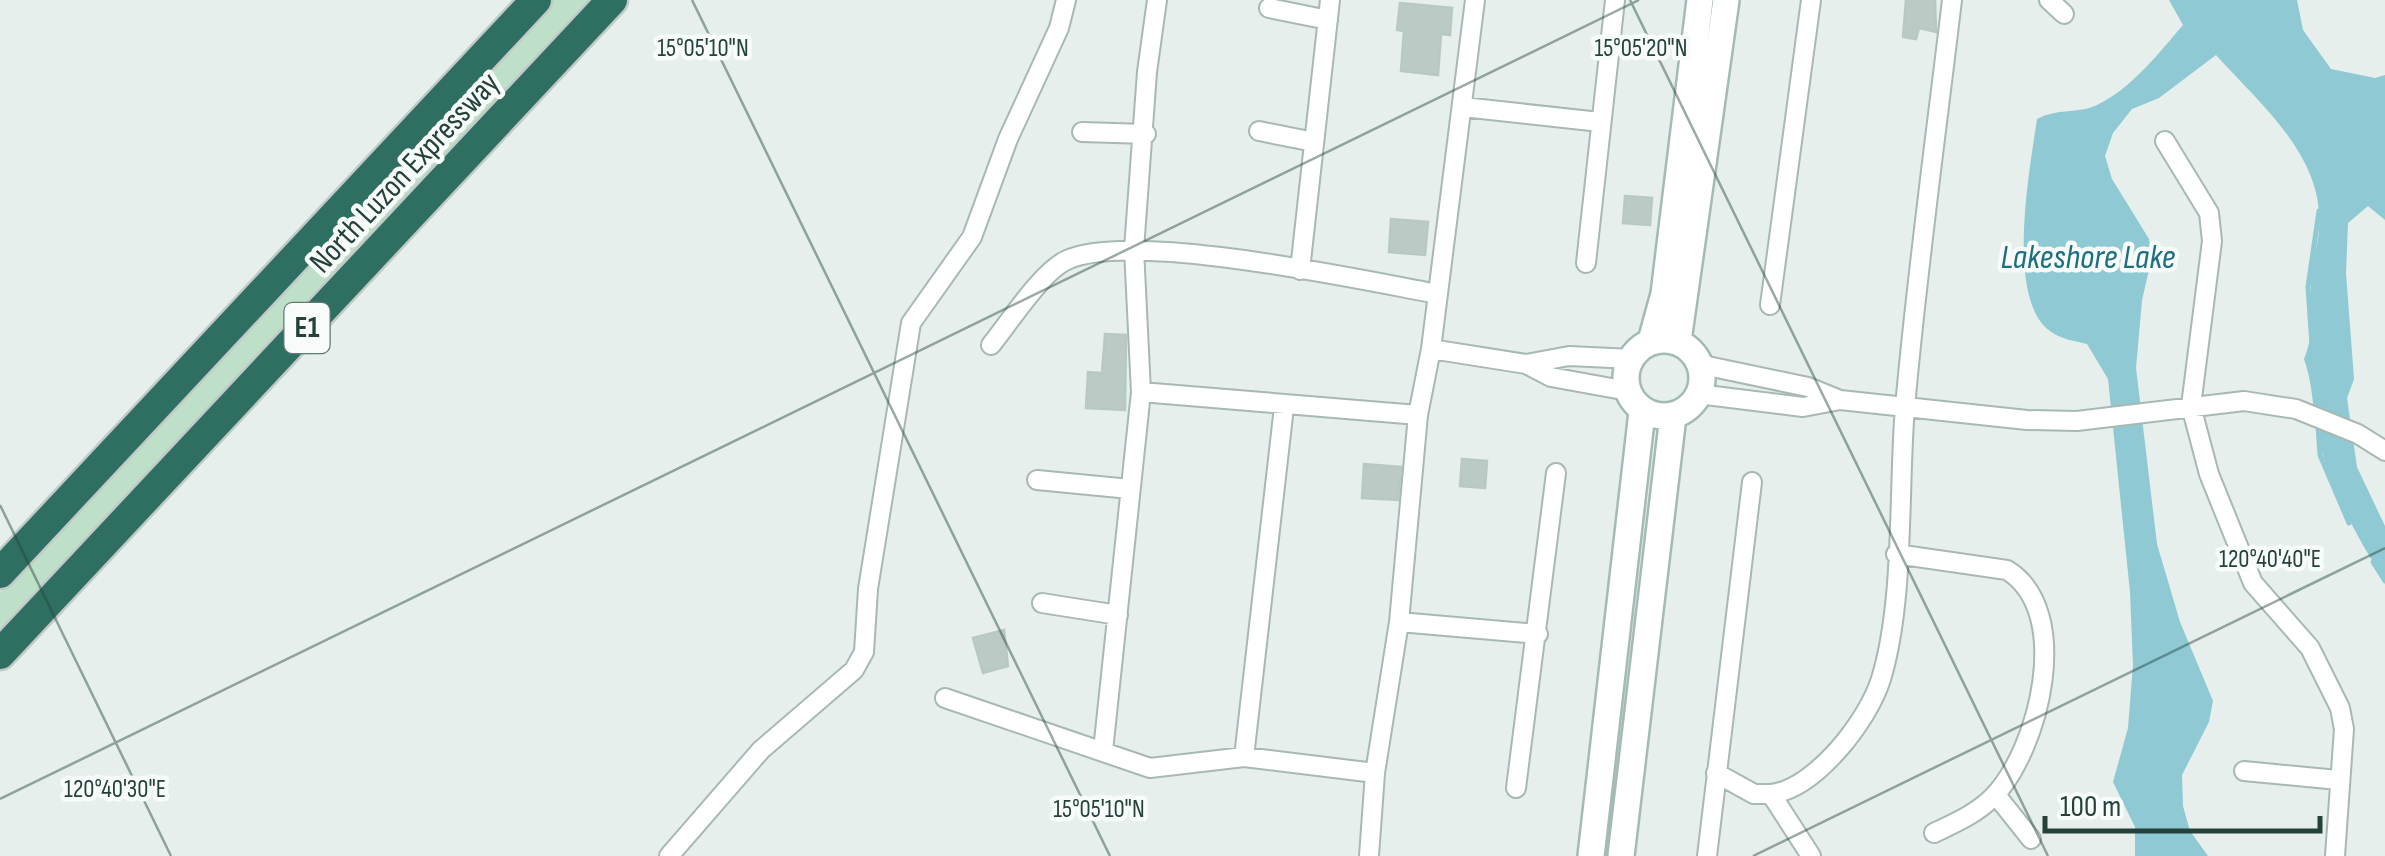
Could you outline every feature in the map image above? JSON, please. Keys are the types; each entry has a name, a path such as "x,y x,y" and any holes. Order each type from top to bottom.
{"highway":[{"name":"North Luzon Expressway","path":"0,572 536,0"},
{"name":"North Luzon Expressway","path":"0,654 612,0"}],"street":[{"path":"669,856 761,750 854,670 864,652 868,589 910,323 972,238 1008,139 1059,28 1066,0"},
{"path":"1102,751 1141,392 1134,249 1146,134 1147,72 1158,0"},
{"path":"1300,270 1330,0"},
{"path":"1368,856 1375,773 1399,622 1418,415 1431,349 1475,0"},
{"path":"1586,263 1615,0"},
{"path":"1591,856 1635,401 1642,350 1664,294 1700,0"},
{"path":"1726,0 1678,341 1698,364 1808,387 1840,400"},
{"path":"1770,306 1811,0"},
{"path":"1716,774 1754,794 1789,792 1844,743 1866,716 1889,639 1906,406 1952,0"},
{"path":"2049,0 2064,14"},
{"path":"1269,8 1328,20"},
{"path":"1463,106 1600,122"},
{"path":"1259,130 1314,142"},
{"path":"1082,132 1146,134"},
{"path":"2165,141 2209,214 2212,241 2191,406 2208,474 2253,583 2310,648 2340,708 2344,729 2335,856"},
{"path":"991,345 1065,260 1134,249 1300,270 1438,294"},
{"path":"1526,364 1642,350 1678,341"},
{"path":"1431,349 1526,364 1551,377 1674,416"},
{"path":"1674,416 1690,406 1698,394 1698,364"},
{"path":"1141,392 1284,407 1418,415"},
{"path":"1698,394 1803,406 1840,400 2027,420 2109,420 2244,401 2296,409 2358,434 2385,450"},
{"path":"1244,757 1284,407"},
{"path":"1621,856 1674,416"},
{"path":"1516,788 1556,473"},
{"path":"1037,480 1130,490"},
{"path":"1707,856 1752,482"},
{"path":"1896,554 2007,570 2022,579 2037,600 2045,668 2023,750 1996,795 1976,812 1934,833"},
{"path":"1042,603 1118,615"},
{"path":"1399,622 1538,634"},
{"path":"944,698 1150,768 1244,757 1375,773"},
{"path":"2244,771 2338,780"},
{"path":"1771,794 1811,856"},
{"path":"1996,795 2031,839"}],"green space":[{"path":"546,0 596,0 0,644 0,592"}],"water":[{"name":"Lakeshore Lake","path":"2169,0 2297,0 2303,30 2331,69 2375,78 2385,75 2385,220 2368,206 2348,223 2346,273 2354,379 2347,398 2357,467 2385,526 2385,581 2341,503 2319,441 2304,359 2311,331 2311,276 2319,229 2318,203 2301,155 2270,113 2216,55 2159,98 2132,109 2113,133 2105,156 2112,179 2149,239 2152,257 2142,300 2136,368 2157,544 2180,622 2213,701 2209,722 2182,775 2183,806 2190,831 2208,856 2135,856 2135,827 2113,782 2128,728 2133,665 2130,592 2108,379 2087,344 2054,334 2036,315 2024,263 2026,199 2037,119 2097,105 2133,80 2183,25"}],"building":[{"path":"1906,0 1935,0 1936,32 1919,28 1916,39 1903,37"},
{"path":"1400,3 1452,8 1450,35 1441,34 1438,75 1401,71 1404,31 1397,30"},
{"path":"1625,196 1652,198 1650,225 1623,223"},
{"path":"1391,219 1428,222 1425,255 1389,252"},
{"path":"1105,334 1126,335 1125,410 1086,408 1088,372 1102,373"},
{"path":"1462,459 1487,461 1485,488 1460,486"},
{"path":"1364,464 1401,467 1398,500 1362,498"},
{"path":"1004,630 1008,666 983,673 973,638"}],"waterway":[{"path":"2312,345 2308,287 2319,211"},
{"path":"2318,425 2320,455 2349,523"},
{"path":"2373,562 2385,581"}]}
